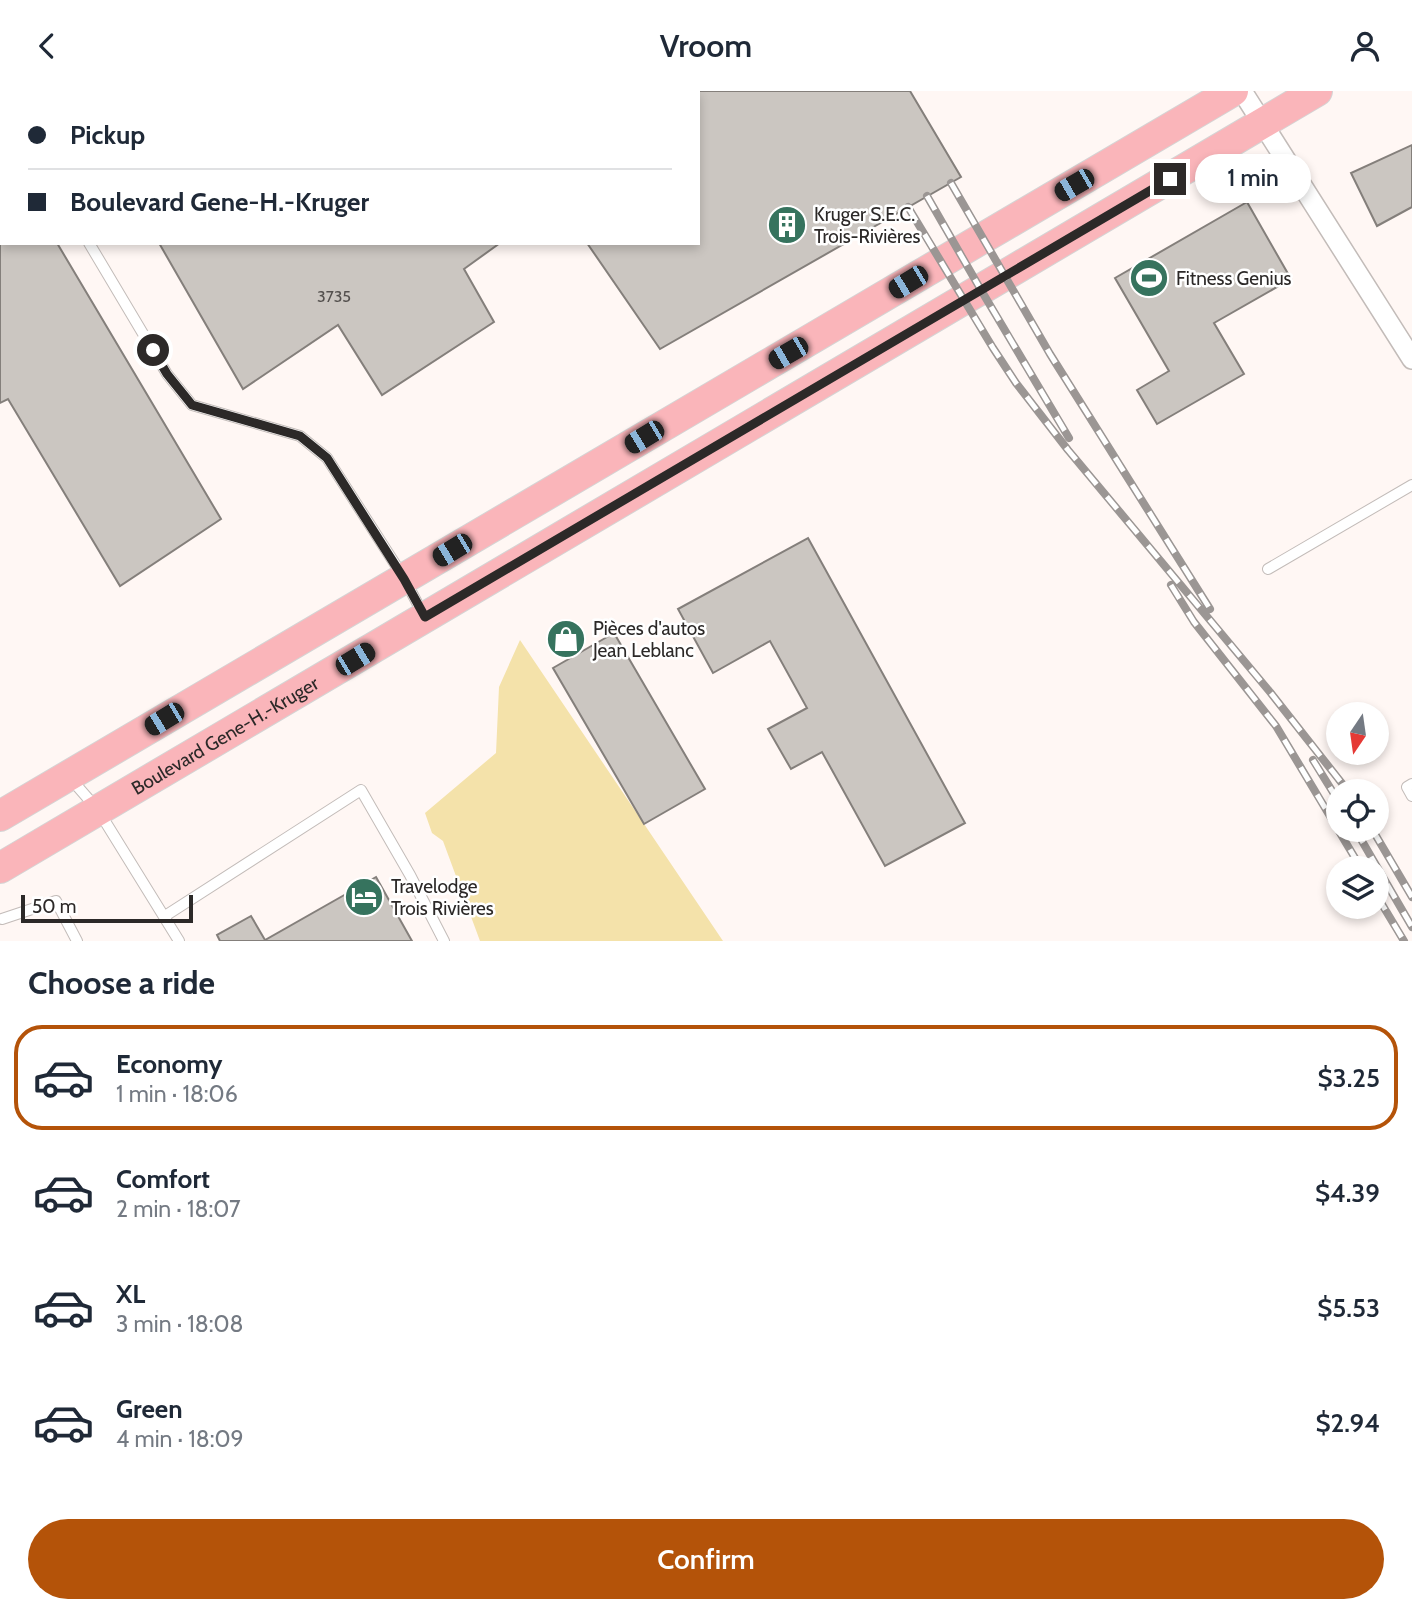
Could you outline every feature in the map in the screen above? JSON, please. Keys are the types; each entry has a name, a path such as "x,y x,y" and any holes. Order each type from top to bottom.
{"main road":[{"path":"0,816 1233,91"},
{"name":"Boulevard Gene-H.-Kruger","path":"0,868 1317,91"}],"street":[{"path":"1242,91 1412,359"}],"lane":[{"path":"90,245 167,374 192,405 300,436 327,458 425,617"},
{"path":"1268,569 1412,485"},
{"path":"68,776 99,810 179,941"},
{"path":"1412,784 1407,787 1412,796"},
{"path":"165,916 361,790 444,941"},
{"path":"1,918 56,901 77,941"}],"shaded area":[{"path":"520,640 723,941 480,941 443,841 432,833 425,813 496,753 499,687"}],"building":[{"name":"Kruger S.E.C. Trois-Rivières","path":"700,91 910,91 961,177 660,349 588,245 700,245"},
{"path":"1412,145 1412,207 1377,226 1351,173"},
{"path":"1247,202 1291,279 1214,323 1244,374 1157,424 1137,390 1169,371 1115,278"},
{"path":"0,245 58,245 221,519 120,586 8,399 0,403"},
{"path":"160,245 497,245 464,269 494,322 382,395 338,325 243,389"},
{"path":"808,538 965,823 885,866 822,752 791,769 768,729 807,708 770,641 713,673 678,609"},
{"path":"614,633 705,789 644,824 553,668"},
{"name":"Travelodge Trois Rivières","path":"376,877 412,941 220,941 217,935 251,916 265,940"}],"railway":[{"path":"951,183 1050,354 1210,609"},
{"path":"927,196 1069,438"},
{"path":"908,207 1016,383 1339,779"},
{"path":"1171,585 1194,622 1276,726 1354,856"},
{"path":"1313,760 1326,781"},
{"path":"1363,842 1412,927"},
{"path":"1380,842 1412,897"},
{"path":"1389,916 1404,941"}],"place":[{"name":"Kruger S.E.C. Trois-Rivières","path":"787,225"},
{"name":"Fitness Genius","path":"1149,278"},
{"name":"Pièces d'autos Jean Leblanc","path":"566,639"},
{"name":"Travelodge Trois Rivières","path":"364,897"}],"route":[{"path":"153,350 167,374 192,405 300,436 327,458 425,617 1170,179"}]}
